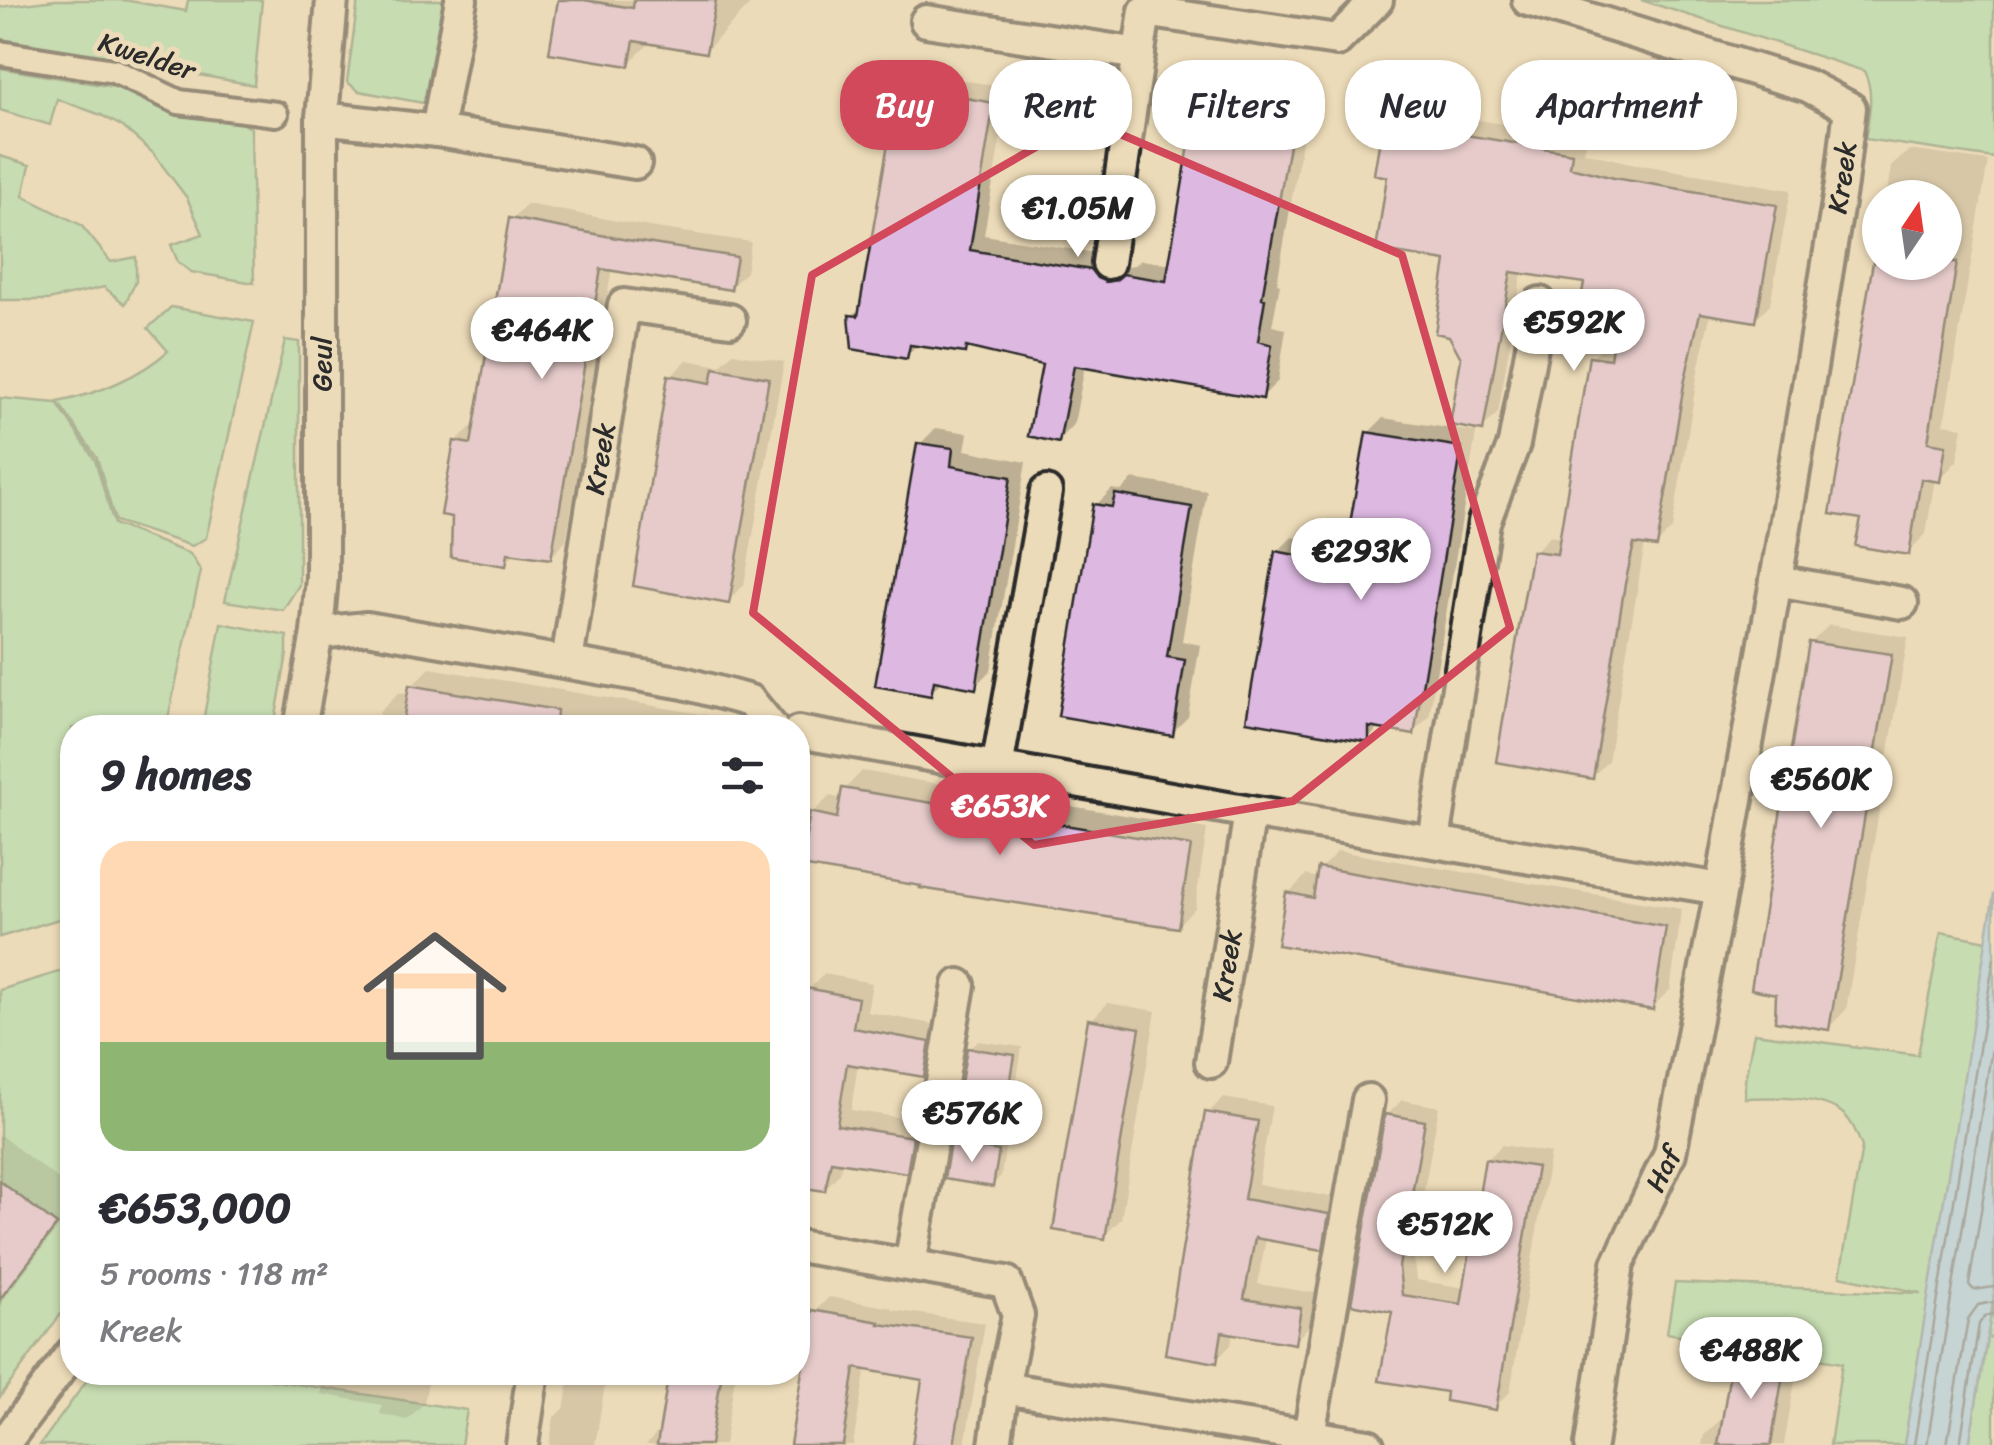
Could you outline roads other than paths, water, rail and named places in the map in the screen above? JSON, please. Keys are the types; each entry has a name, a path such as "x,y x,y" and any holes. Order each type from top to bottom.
{"street":[{"name":"Geul","path":"302,715 322,577 322,118 332,0"},
{"path":"437,130 461,0"},
{"path":"1108,263 1145,11 1337,40 1377,0"},
{"name":"Kreek","path":"1528,0 1808,86 1850,108 1776,581 1721,889"},
{"path":"926,21 1139,54"},
{"name":"Kwelder","path":"0,53 114,71 179,102 276,114"},
{"path":"322,118 437,130 634,163"},
{"path":"1434,840 1484,522 1514,444 1540,303"},
{"name":"Kreek","path":"567,661 624,305 730,320"},
{"path":"997,768 1046,492"},
{"path":"1776,581 1902,603"},
{"path":"316,633 367,628 567,661 684,683 750,702 761,715"},
{"path":"810,734 1250,812 1721,889"},
{"name":"Kreek","path":"1211,1062 1250,812"},
{"name":"Haf","path":"1591,1445 1618,1264 1670,1153 1721,889"},
{"path":"910,1265 958,985"},
{"path":"1309,1436 1368,1100"},
{"path":"810,1248 1006,1282 1018,1316 995,1445"},
{"path":"3,1445 60,1368"},
{"path":"522,1445 531,1385"},
{"path":"1003,1388 1368,1445"}],"water":[{"path":"1994,893 1994,1296 1969,1445 1904,1445"}]}
